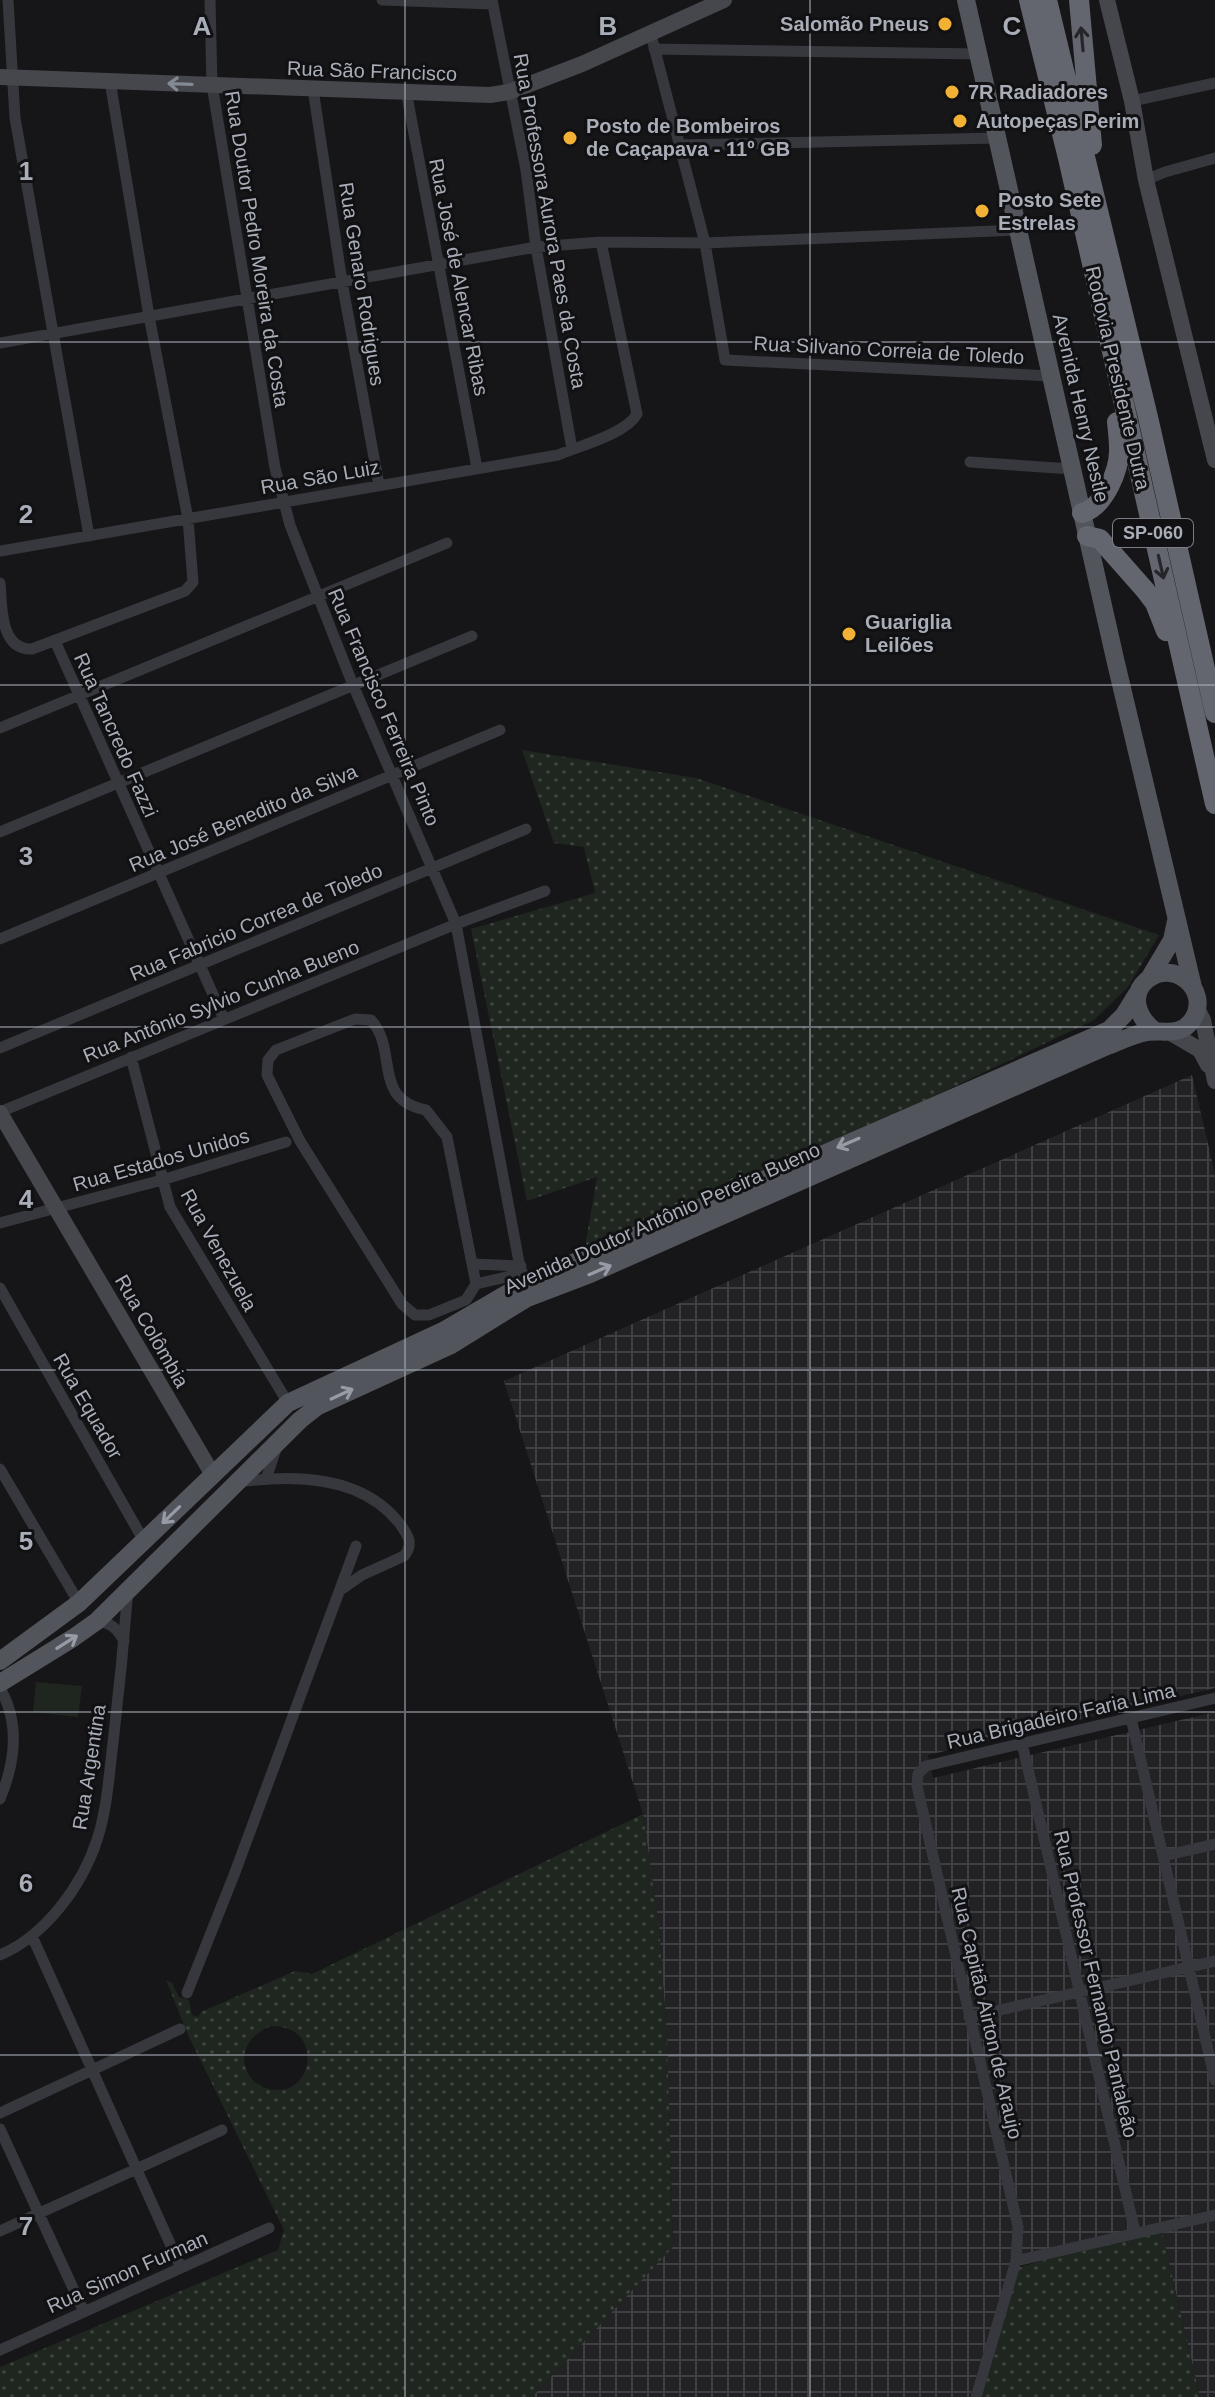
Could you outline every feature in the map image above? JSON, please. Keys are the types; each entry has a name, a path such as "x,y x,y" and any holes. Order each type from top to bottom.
{"highway":[{"name":"Rodovia Presidente Dutra","path":"1029,0 1215,804"},
{"name":"Rodovia Presidente Dutra","path":"1047,0 1215,713"},
{"path":"1079,0 1095,201"},
{"path":"1082,513 1093,508 1109,485 1117,464 1120,448 1116,418 1118,382"},
{"path":"1087,536 1100,539 1155,603 1188,684"}],"main road":[{"name":"Avenida Henry Nestle","path":"966,0 1193,987"},
{"path":"1150,977 1161,972 1174,973 1185,978 1193,987 1197,1008 1192,1020 1183,1029 1163,1032 1143,1022 1137,1009 1137,994 1172,940 1177,918"},
{"name":"Avenida Doutor Antônio Pereira Bueno","path":"2,1655 79,1603 288,1403 430,1338 523,1280 1109,1030 1124,1015 1137,994"},
{"name":"Avenida Doutor Antônio Pereira Bueno","path":"0,1686 97,1621 318,1406 451,1345 523,1280 590,1274 1107,1046 1142,1032 1163,1032"},
{"path":"280,1440 291,1422 288,1403"},
{"path":"212,1475 231,1475 232,1489 211,1494 212,1475"}],"street":[{"path":"8,0 5,77 89,536"},
{"name":"Rua Doutor Pedro Moreira da Costa","path":"210,0 212,85 275,468 284,501"},
{"path":"382,0 492,2"},
{"name":"Rua São Francisco","path":"5,77 490,95 509,92 652,42 724,0"},
{"path":"1107,0 1132,101 1146,180 1215,460"},
{"name":"Rua Professora Aurora Paes da Costa","path":"492,2 526,170 536,247 572,449"},
{"path":"705,243 652,42 979,54"},
{"path":"0,583 5,630 14,645 32,649 185,591 193,582 188,519 149,316 110,81"},
{"path":"1132,101 1215,83"},
{"name":"Rua Genaro Rodrigues","path":"313,89 342,282 379,485"},
{"name":"Rua José de Alencar Ribas","path":"406,91 477,468"},
{"path":"679,145 997,138"},
{"path":"1146,180 1215,158"},
{"path":"0,343 536,247 601,242 705,243 1019,230"},
{"name":"Rua São Luiz","path":"0,551 558,455 613,433 633,422 637,414 601,242"},
{"name":"Rua Silvano Correia de Toledo","path":"705,243 725,360 1051,376"},
{"path":"970,462 1072,469"},
{"name":"Rua Francisco Ferreira Pinto","path":"284,501 290,525 353,685 456,924 523,1280"},
{"path":"0,728 447,543"},
{"path":"0,832 472,636"},
{"name":"Rua Tancredo Fazzi","path":"55,641 224,1019"},
{"name":"Rua José Benedito da Silva","path":"0,939 500,730"},
{"name":"Rua Fabricio Correa de Toledo","path":"0,1048 526,829"},
{"name":"Rua Antônio Sylvio Cunha Bueno","path":"0,1113 456,924 545,891"},
{"path":"1197,1008 1203,1020 1215,1079"},
{"path":"355,1019 371,1020 381,1031 394,1092 408,1106 426,1110 447,1137 472,1264 476,1284 466,1300 429,1315 415,1315 402,1304 300,1141 267,1075 268,1060 276,1050 355,1019"},
{"path":"1163,1032 1200,1050 1215,1079"},
{"name":"Rua Venezuela","path":"131,1057 170,1207 288,1403"},
{"name":"Rua Colômbia","path":"0,1113 212,1475"},
{"name":"Rua Estados Unidos","path":"0,1223 162,1180 286,1142"},
{"path":"472,1264 523,1280"},
{"path":"476,1284 523,1280"},
{"name":"Rua Equador","path":"0,1288 144,1541"},
{"path":"266,1479 280,1440"},
{"path":"0,1469 79,1603"},
{"path":"232,1489 266,1479 327,1481 370,1495 391,1512 407,1534 410,1545 404,1556 362,1575 342,1590"},
{"path":"187,1993 342,1590 356,1546"},
{"name":"Rua Argentina","path":"0,1955 32,1936 57,1909 81,1877 97,1840 107,1790 128,1588"},
{"path":"97,1621 117,1629 124,1641"},
{"path":"0,1686 13,1722 13,1755 0,1799"},
{"name":"Rua Brigadeiro Faria Lima","path":"918,1774 926,1766 1215,1698"},
{"path":"1131,1718 1215,2080"},
{"name":"Rua Professor Fernando Pantaleão","path":"1022,1743 1135,2232"},
{"name":"Rua Capitão Airton de Araujo","path":"918,1774 917,1786 1018,2227 1016,2261 976,2397"},
{"path":"1163,1856 1215,1844"},
{"path":"32,1936 181,2268"},
{"path":"969,2017 1215,1961"},
{"path":"0,2113 180,2029"},
{"path":"0,2129 84,2312"},
{"path":"0,2231 222,2130"},
{"path":"1016,2261 1215,2215"},
{"name":"Rua Simon Furman","path":"0,2350 269,2228"}],"shaded area":[{"path":"522,750 696,778 1159,935 1128,987 1094,1020 882,1121 585,1247 597,1177 527,1201 471,929 595,893 584,847 554,843"},
{"path":"1192,1075 1215,1174 1215,1688 928,1755 933,1778 1215,1712 1215,2397 1200,2397 1161,2229 1011,2263 970,2397 532,2397 673,2246 667,2038 659,1928 643,1814 504,1381"},
{"path":"36,1682 82,1686 78,1717 33,1712"},
{"path":"643,1814 659,1928 667,2038 673,2247 532,2397 0,2397 0,2367 278,2250 284,2230 189,2037 166,1980 172,1983 179,1997 189,2000 192,2015 198,2017 201,2012 295,1971 312,1974","holes":["271,2026 289,2029 300,2037 306,2048 308,2061 304,2074 296,2084 284,2089 263,2087 253,2080 245,2067 248,2045 257,2034"]},
{"path":"1161,2228 1200,2397 974,2397 1014,2269 1135,2232"}],"place":[{"name":"Salomão Pneus","path":"945,24"},
{"name":"7R Radiadores","path":"952,92"},
{"name":"Autopeças Perim","path":"960,121"},
{"name":"Posto de Bombeiros de Caçapava - 11º GB","path":"570,138"},
{"name":"Posto Sete Estrelas","path":"982,211"},
{"name":"Guariglia Leilões","path":"849,634"}]}
